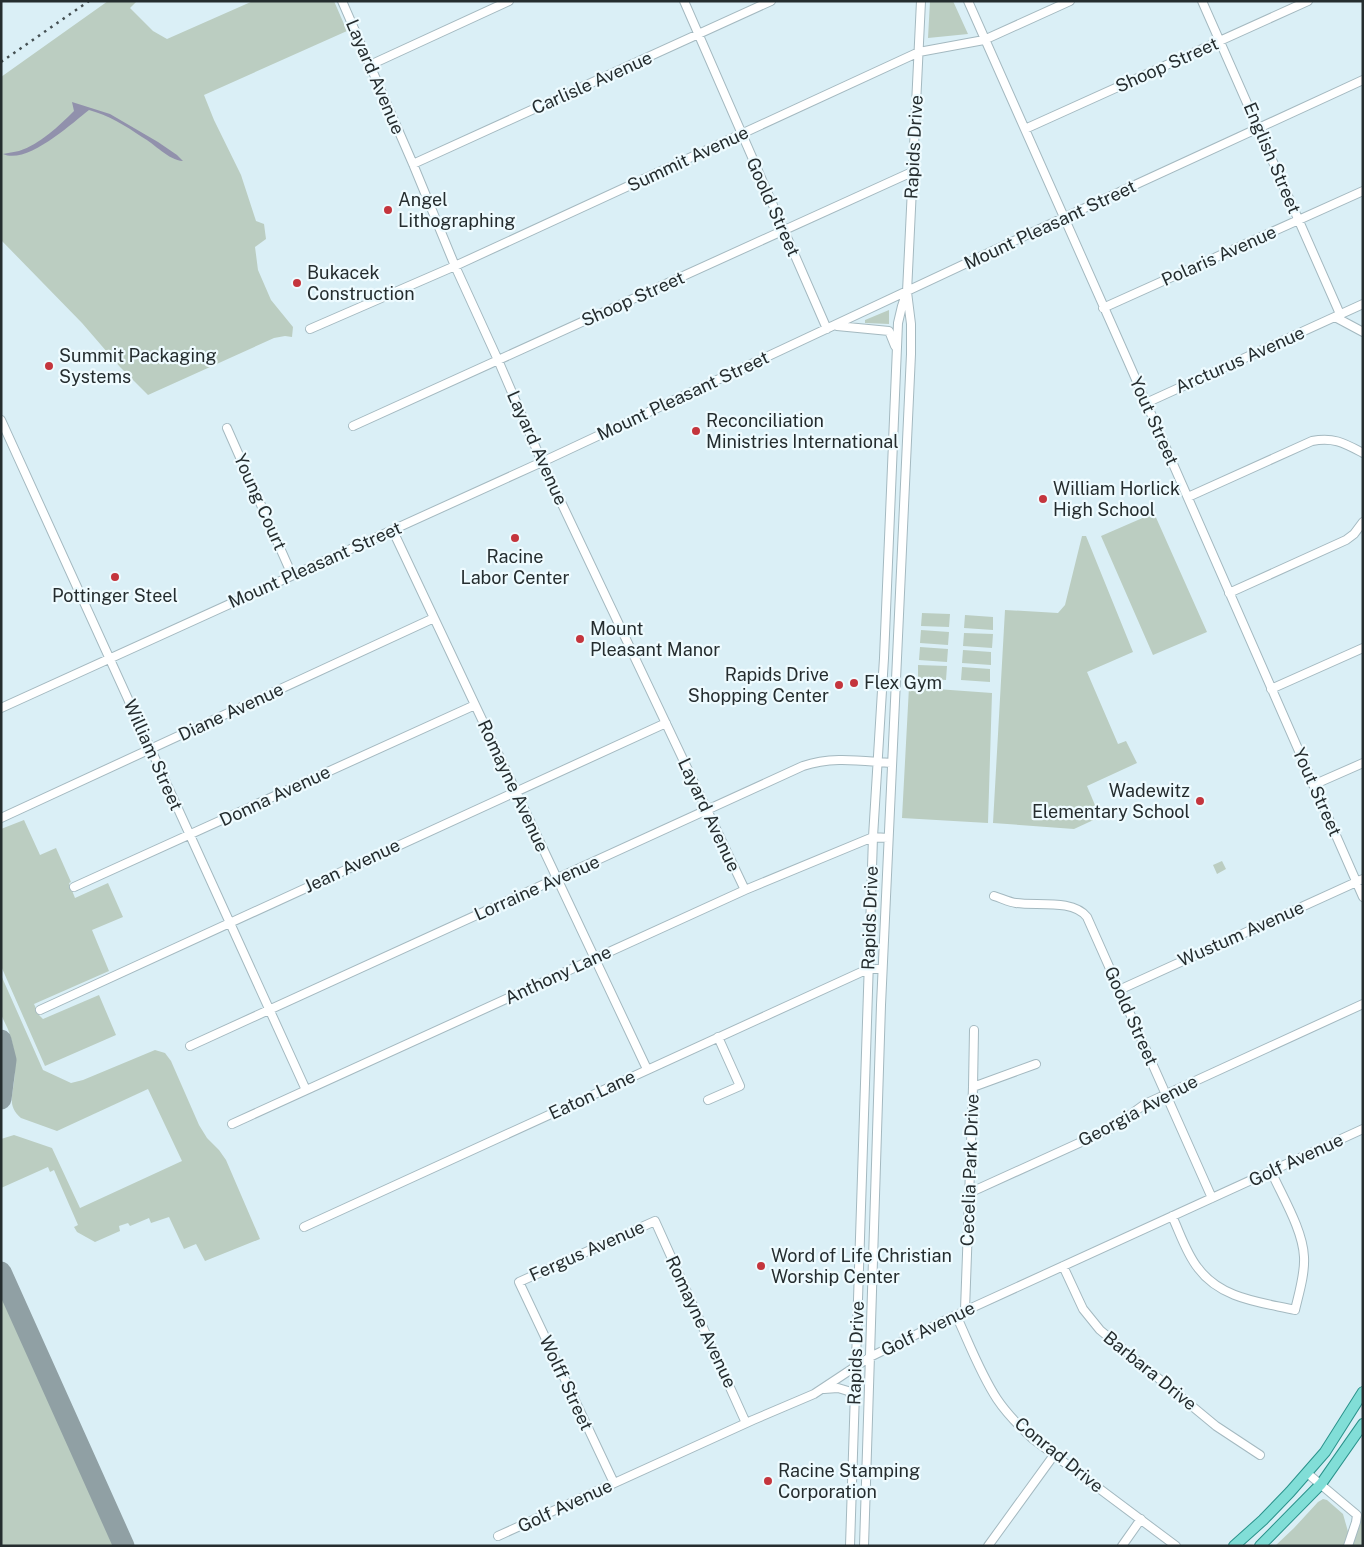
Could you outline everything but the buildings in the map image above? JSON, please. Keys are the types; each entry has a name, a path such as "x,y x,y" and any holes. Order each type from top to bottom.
{"main road":[{"path":"1234,1546 1263,1520 1325,1452 1363,1392"},
{"path":"1260,1546 1321,1484 1363,1424"}],"street":[{"name":"Layard Avenue","path":"342,1 455,266 542,462 745,890"},
{"path":"370,65 509,1"},
{"name":"Goold Street","path":"684,1 827,329"},
{"name":"Carlisle Avenue","path":"413,164 771,1"},
{"name":"Rapids Drive","path":"864,1544 882,970 911,354 911,324 907,292 921,1"},
{"name":"Yout Street","path":"968,1 1314,785 1360,881 1363,897"},
{"name":"Summit Avenue","path":"310,329 455,266 919,52 984,40 1070,1"},
{"name":"English Street","path":"1202,1 1259,128 1338,316"},
{"name":"Shoop Street","path":"1025,128 1221,42 1308,1"},
{"name":"Mount Pleasant Street","path":"1,708 542,462 1363,80"},
{"name":"Shoop Street","path":"353,426 912,172"},
{"name":"Polaris Avenue","path":"1104,308 1363,190"},
{"name":"Rapids Drive","path":"851,1544 855,1366 873,837 886,621 898,323 907,292"},
{"name":"Arcturus Avenue","path":"1146,402 1363,304"},
{"path":"1338,316 1363,332"},
{"path":"835,326 889,331 897,353"},
{"name":"William Street","path":"1,420 306,1090"},
{"name":"Young Court","path":"227,428 292,575"},
{"path":"1188,497 1312,441 1322,439 1333,440 1363,453"},
{"path":"1230,593 1340,543 1354,534 1363,522"},
{"name":"Romayne Avenue","path":"392,531 647,1069"},
{"name":"Diane Avenue","path":"1,818 434,618"},
{"path":"1272,689 1363,648"},
{"name":"Donna Avenue","path":"74,887 475,704"},
{"name":"Jean Avenue","path":"40,1010 666,723"},
{"name":"Lorraine Avenue","path":"190,1046 813,763 834,759 891,763"},
{"path":"1314,785 1363,763"},
{"name":"Anthony Lane","path":"232,1124 745,890 873,837 888,838"},
{"name":"Wustum Avenue","path":"1119,990 1360,881"},
{"name":"Goold Street","path":"994,896 1014,903 1071,906 1083,912 1087,917 1212,1198"},
{"name":"Eaton Lane","path":"304,1227 868,969 882,970"},
{"name":"Georgia Avenue","path":"969,1194 1112,1128 1144,1104 1363,1004"},
{"name":"Cecelia Park Drive","path":"965,1310 974,1030"},
{"path":"708,1100 740,1086 718,1037"},
{"path":"973,1087 1036,1064"},
{"path":"865,1080 878,1080"},
{"name":"Golf Avenue","path":"498,1536 814,1394 870,1357 965,1310 1363,1129"},
{"path":"862,1153 876,1153"},
{"path":"1172,1216 1197,1267 1216,1286 1238,1297 1295,1310 1305,1259 1300,1235 1271,1171"},
{"path":"860,1220 874,1220"},
{"name":"Romayne Avenue","path":"655,1221 746,1423"},
{"name":"Fergus Avenue","path":"519,1282 655,1221"},
{"name":"Barbara Drive","path":"1063,1266 1083,1309 1100,1330 1216,1426 1260,1455"},
{"path":"859,1271 872,1272"},
{"name":"Wolff Street","path":"519,1282 614,1484"},
{"path":"858,1300 872,1300"},
{"name":"Conrad Drive","path":"956,1315 997,1399 1018,1425 1033,1440 1176,1546"},
{"path":"822,1389 838,1388 848,1390 854,1401"},
{"path":"988,1546 1054,1455"},
{"path":"853,1468 866,1467"},
{"path":"1307,1473 1357,1514 1348,1546"},
{"path":"1122,1546 1141,1519"},
{"path":"851,1544 864,1544"}],"green space":[{"path":"108,1 137,1 130,8 153,31 167,39 253,1 334,1 347,31 204,95 241,175 256,221 264,224 266,239 255,247 258,270 271,300 293,327 292,337 274,338 148,395 120,367 82,323 1,240 1,77"},
{"path":"930,1 953,1 968,34 928,38"},
{"path":"889,310 889,324 865,323 865,320"},
{"path":"1154,513 1207,632 1153,655 1101,536"},
{"path":"1082,536 1086,536 1133,652 1087,672 1118,744 1126,741 1137,763 1087,786 1100,817 1074,829 993,823 1005,610 1058,613 1065,605"},
{"path":"922,613 950,614 949,627 921,626"},
{"path":"965,615 993,617 993,630 964,628"},
{"path":"921,630 949,632 948,645 920,643"},
{"path":"964,633 993,634 992,648 963,646"},
{"path":"920,647 948,649 947,662 919,660"},
{"path":"963,650 991,652 991,665 962,663"},
{"path":"918,665 947,666 946,680 918,678"},
{"path":"962,667 990,669 990,682 961,680"},
{"path":"909,687 992,693 988,823 902,818"},
{"path":"24,820 40,855 56,848 71,882 69,883 75,898 108,883 123,917 92,930 109,971 34,1004 43,1019 99,995 116,1035 45,1066 1,966 1,829"},
{"path":"1222,861 1226,869 1217,874 1213,865"},
{"path":"1,975 43,1070 71,1083 83,1080 155,1050 165,1053 171,1061 199,1125 207,1138 226,1160 260,1239 205,1261 196,1244 184,1249 169,1217 151,1223 149,1218 130,1226 128,1223 119,1226 120,1231 95,1242 77,1232 74,1227 78,1225 54,1170 50,1172 48,1167 1,1188 1,1139 14,1135 52,1148 80,1208 182,1161 148,1089 57,1131 21,1118 17,1114 12,1102 15,1069 14,1050 1,1014"},
{"path":"1,1286 116,1546 1,1546"},
{"path":"1323,1499 1327,1500 1343,1514 1349,1535 1344,1546 1275,1546 1318,1502"},
{"path":"1363,1514 1363,1546 1348,1546 1357,1515"}],"water":[{"path":"72,102 110,114 158,142 183,161 167,155 117,121 89,110 36,149 13,156 3,154 27,148 49,134 74,111"}],"taxiway":[{"path":"1,1040 6,1060 1,1099"},
{"path":"1,1272 124,1546"}],"railway":[{"path":"1,62 89,1"}],"place":[{"name":"Angel Lithographing","path":"388,210"},
{"name":"Bukacek Construction","path":"297,283"},
{"name":"Summit Packaging Systems","path":"49,366"},
{"name":"Reconciliation Ministries International","path":"696,431"},
{"name":"William Horlick High School","path":"1043,499"},
{"name":"Racine Labor Center","path":"515,538"},
{"name":"Pottinger Steel","path":"115,577"},
{"name":"Mount Pleasant Manor","path":"580,639"},
{"name":"Flex Gym","path":"854,683"},
{"name":"Rapids Drive Shopping Center","path":"839,685"},
{"name":"Wadewitz Elementary School","path":"1200,801"},
{"name":"Word of Life Christian Worship Center","path":"761,1266"},
{"name":"Racine Stamping Corporation","path":"768,1481"}]}
